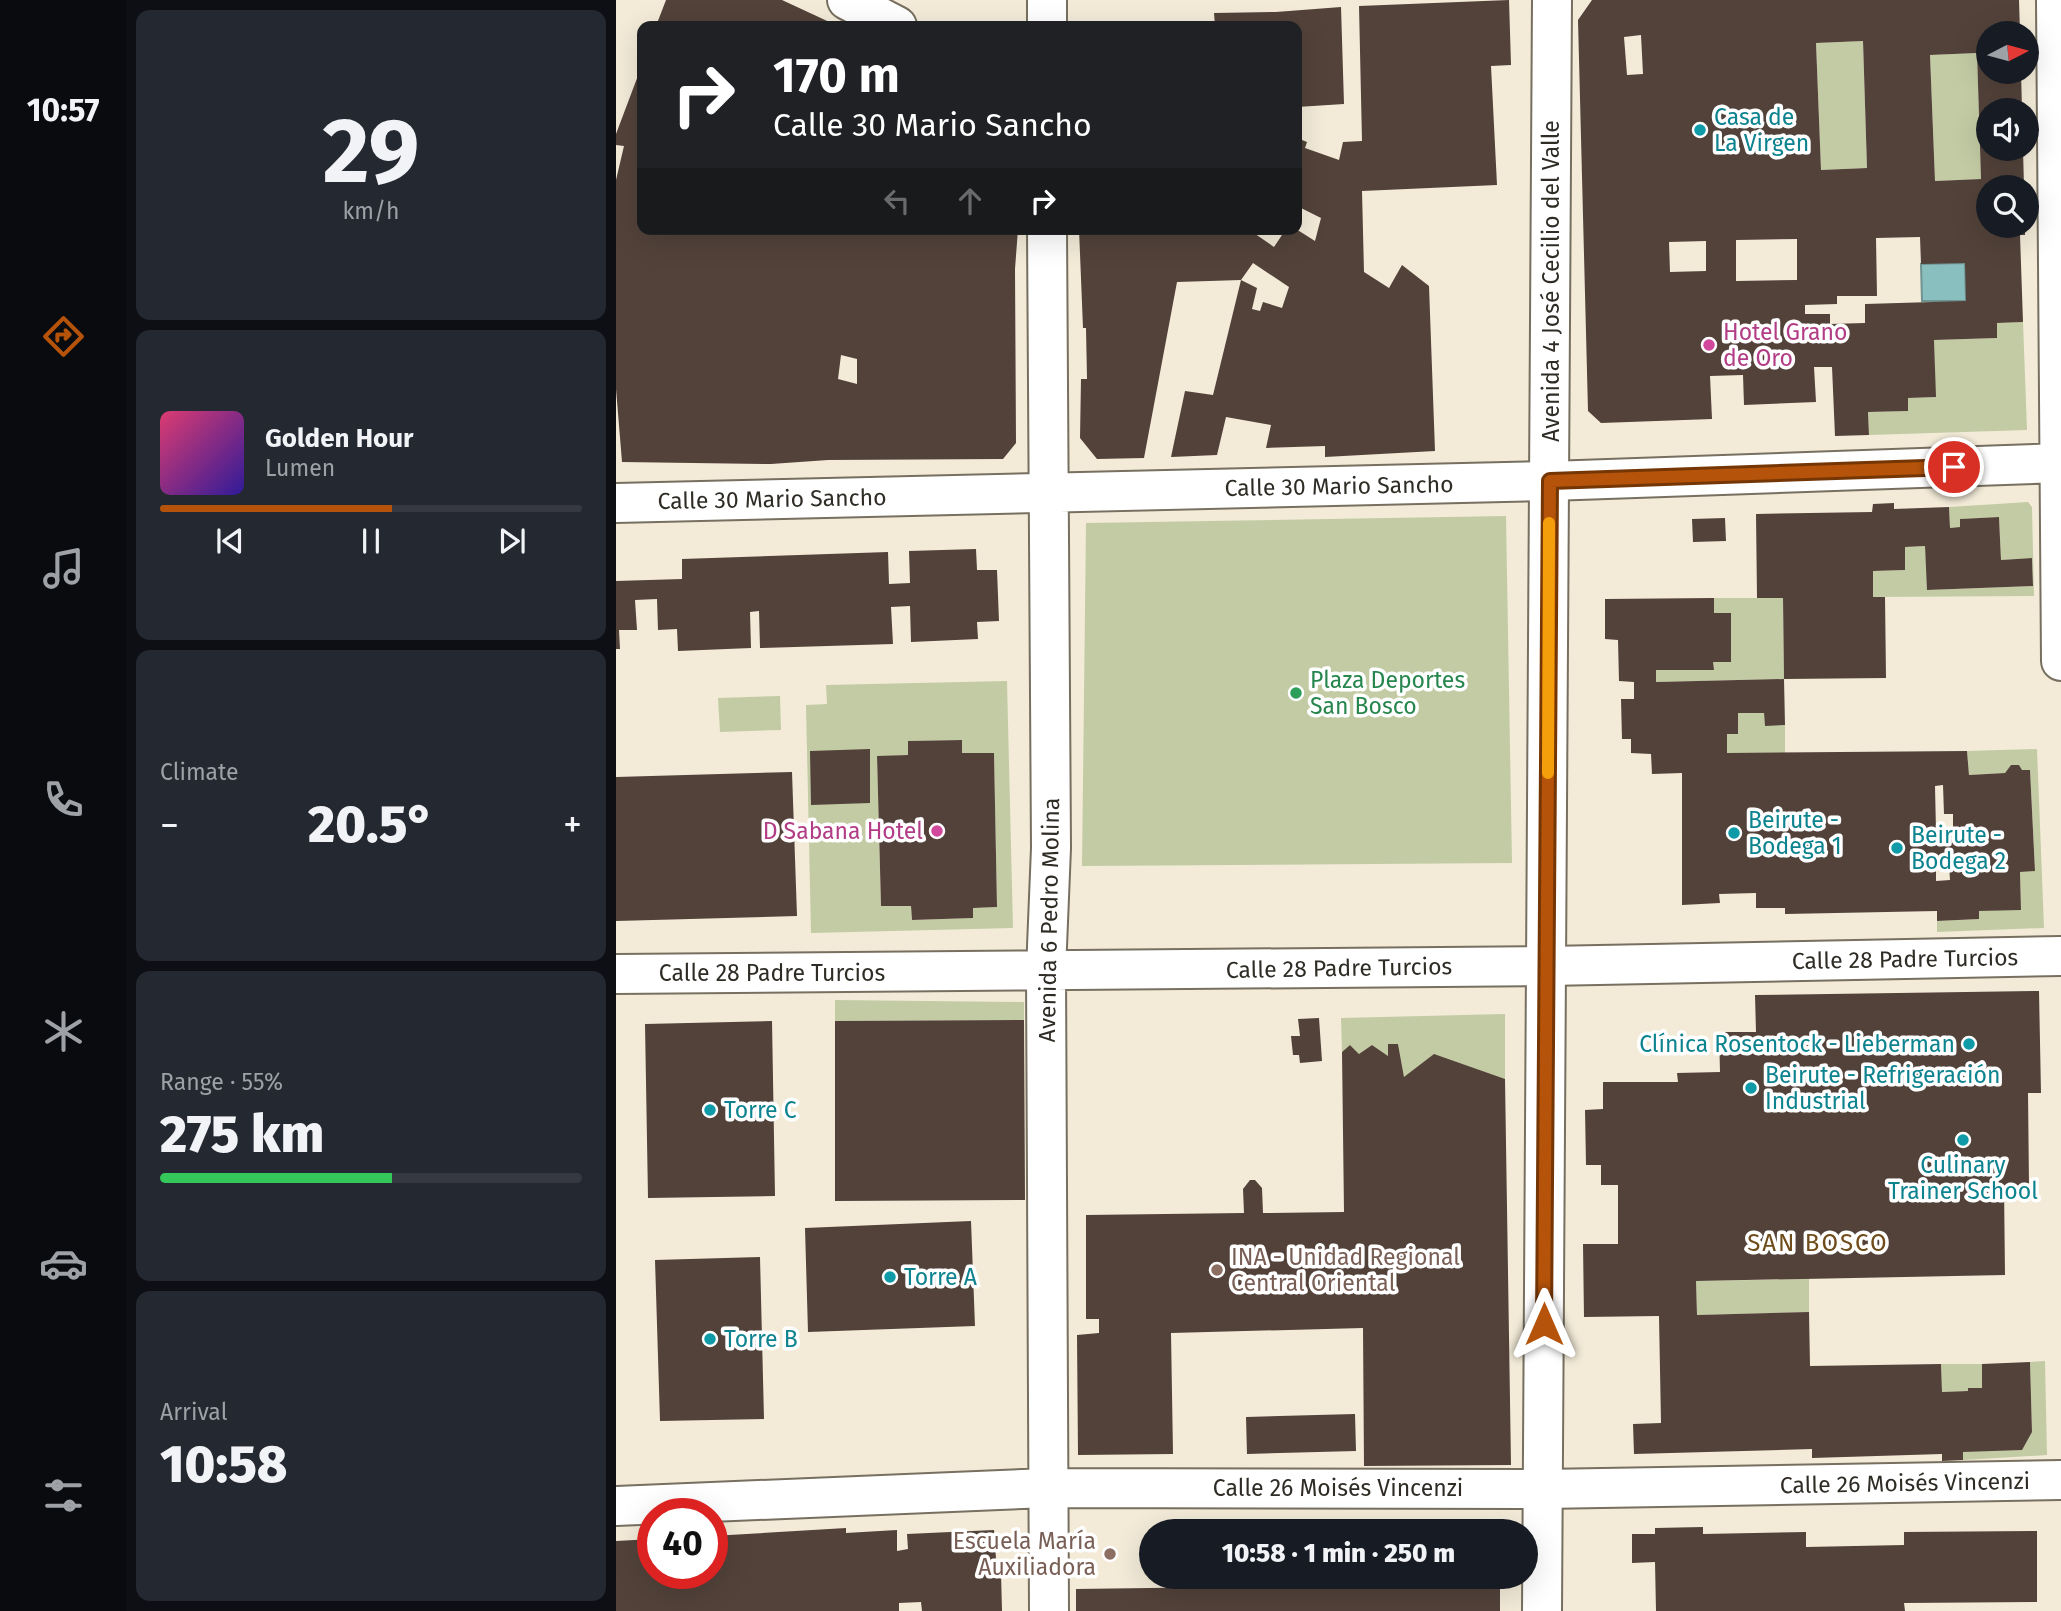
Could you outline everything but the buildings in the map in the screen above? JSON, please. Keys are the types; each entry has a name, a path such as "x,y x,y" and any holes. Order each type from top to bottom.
{"street":[{"path":"848,0 888,21"},
{"path":"1047,0 1047,21"},
{"name":"Avenida 4 José Cecilio del Valle","path":"1542,1611 1552,0"},
{"path":"2056,0 2061,661"},
{"name":"Avenida 6 Pedro Molina","path":"1047,235 1051,848 1046,971 1049,1611"},
{"name":"Calle 30 Mario Sancho","path":"616,503 1550,481 2060,463"},
{"name":"Calle 28 Padre Turcios","path":"616,974 1547,966 2061,956"},
{"name":"Calle 26 Moisés Vincenzi","path":"616,1506 1048,1488 1543,1489 2061,1480"}],"green space":[{"path":"1863,41 1867,168 1821,170 1816,43"},
{"path":"1976,53 1978,98 1976,98 1976,161 1980,161 1981,175 1976,175 1976,179 1935,181 1930,55"},
{"path":"2023,322 2027,430 1869,435 1868,412 1908,411 1908,398 1935,397 1934,340 1997,338 1997,323"},
{"path":"2028,502 2032,507 2034,596 1873,597 1873,571 1905,570 1905,547 1925,546 1928,590 2033,586 2032,558 2001,560 1999,517 1960,519 1960,527 1950,528 1949,507"},
{"name":"Plaza Deportes San Bosco","path":"1506,516 1512,863 1082,866 1086,523"},
{"path":"1714,598 1783,598 1784,679 1656,682 1656,670 1713,670 1713,662 1731,661 1731,614 1714,613"},
{"path":"1007,681 1013,928 811,933 806,705 827,704 826,685","holes":["961,740 962,753 994,753 997,907 973,908 972,918 912,920 911,906 881,906 877,757 908,755 908,741"]},
{"path":"780,696 781,730 720,732 718,698"},
{"path":"1738,713 1764,713 1765,725 1785,725 1785,753 1727,753 1727,734"},
{"path":"2037,749 2044,928 1937,932 1937,921 1979,919 1979,911 2021,909 2020,872 2035,870 2030,770 2011,765 2005,773 1969,775 1967,751"},
{"path":"835,1000 1024,1002 1024,1020 835,1021"},
{"path":"1505,1014 1505,1079 1404,1077 1398,1044 1388,1044 1388,1056 1372,1045 1359,1054 1350,1045 1342,1052 1341,1018"},
{"path":"1809,1279 1809,1312 1697,1315 1696,1281"},
{"path":"2045,1361 2047,1455 1963,1460 1963,1452 2032,1432 2030,1362"},
{"path":"1941,1364 1982,1364 1982,1388 1942,1392"}],"water":[{"path":"1965,263 1966,301 1922,301 1921,264"}],"slow traffic":[{"path":"1548,773 1549,523"}],"place":[{"name":"Casa de La Virgen","path":"1700,130"},
{"name":"Hotel Grano de Oro","path":"1709,345"},
{"name":"Plaza Deportes San Bosco","path":"1296,693"},
{"name":"D Sabana Hotel","path":"937,831"},
{"name":"Beirute - Bodega 1","path":"1734,833"},
{"name":"Beirute - Bodega 2","path":"1897,848"},
{"name":"Clínica Rosentock - Lieberman","path":"1969,1044"},
{"name":"Beirute - Refrigeración Industrial","path":"1751,1088"},
{"name":"Torre C","path":"710,1110"},
{"name":"Culinary Trainer School","path":"1963,1140"},
{"name":"INA - Unidad Regional Central Oriental","path":"1217,1270"},
{"name":"Torre A","path":"890,1277"},
{"name":"Torre B","path":"710,1339"},
{"name":"Escuela María Auxiliadora","path":"1110,1554"}],"district":[{"name":"SAN BOSCO","path":"1818,1243"}],"route":[{"path":"1544,1324 1550,481 1954,467"}]}
